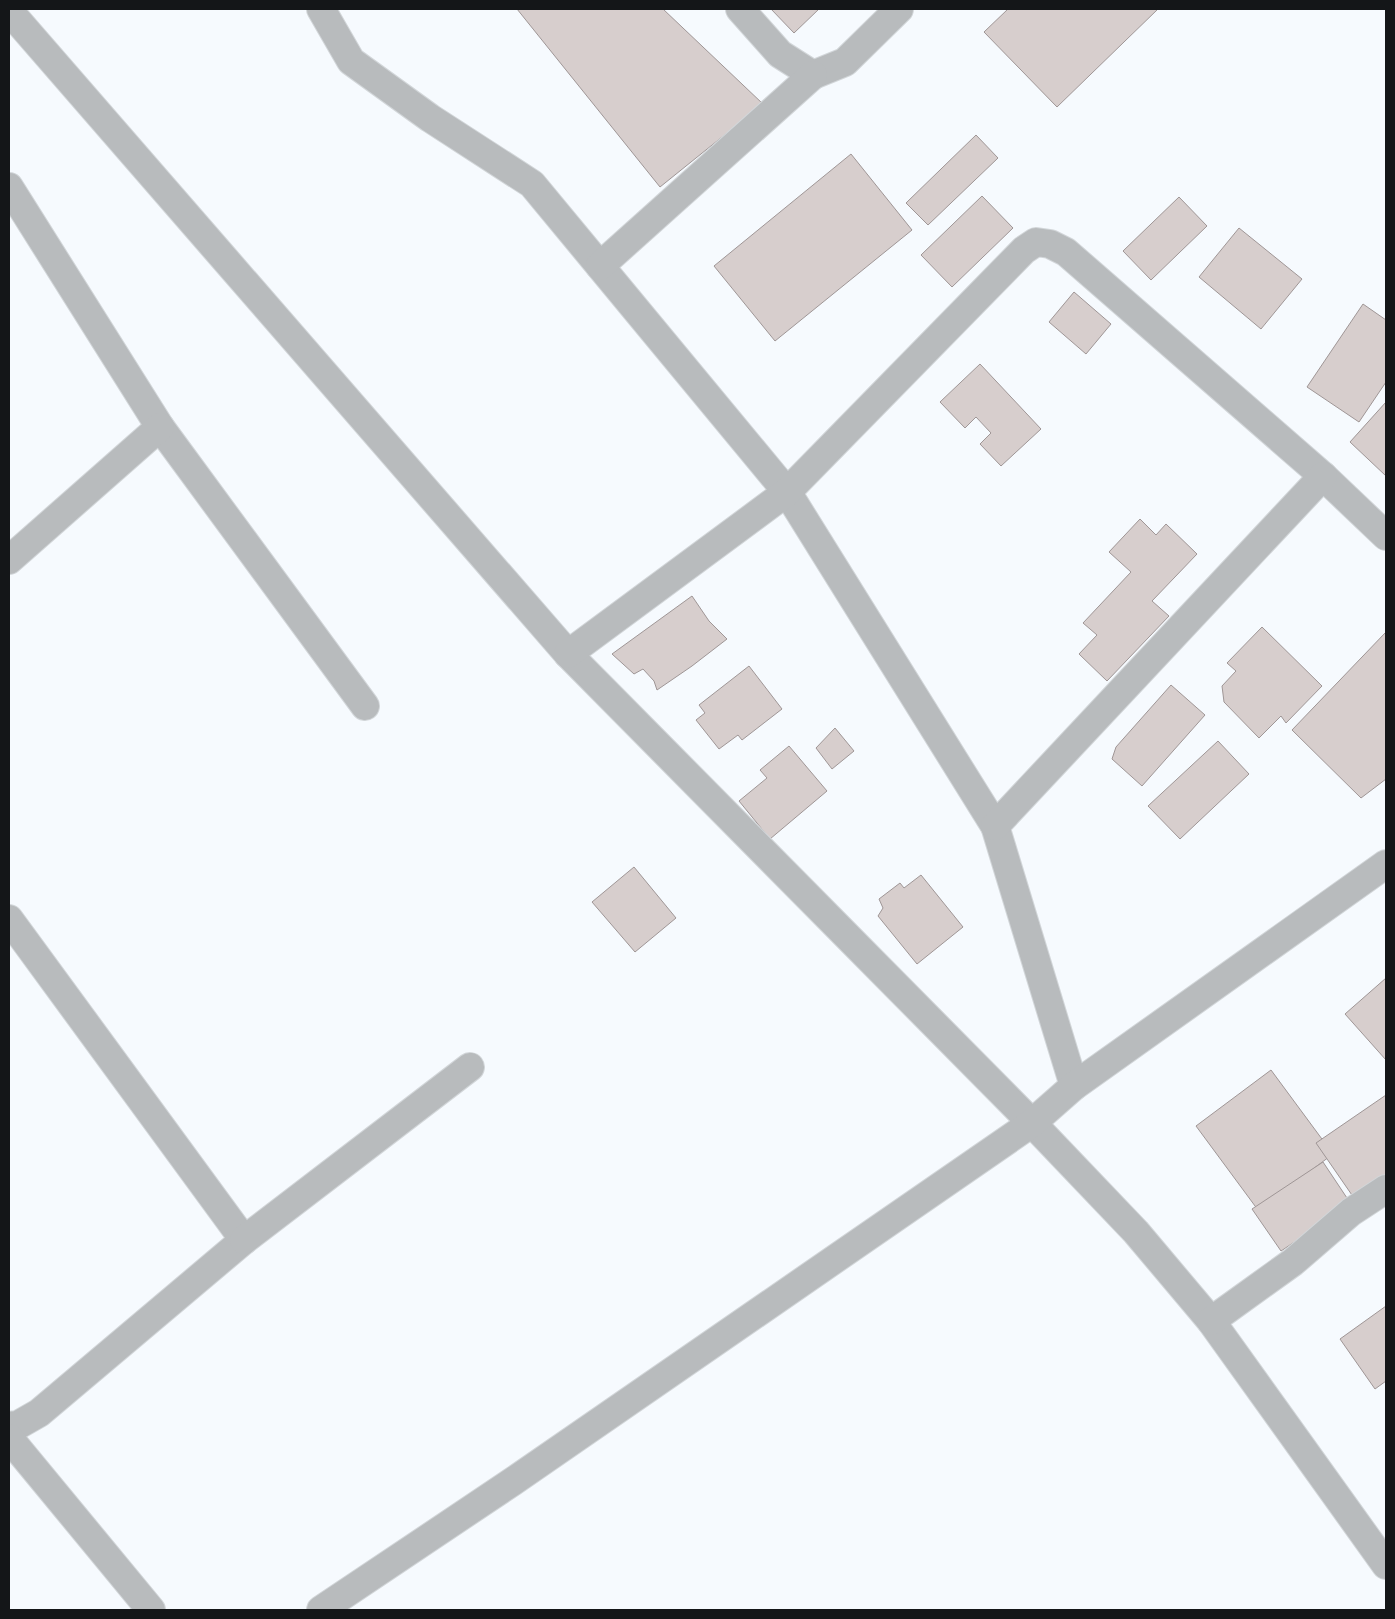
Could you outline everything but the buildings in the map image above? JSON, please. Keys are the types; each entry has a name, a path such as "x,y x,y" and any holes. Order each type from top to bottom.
{"street":[{"path":"321,9 351,62 430,118 532,184 787,492 996,826 1074,1086"},
{"path":"740,9 780,54 813,75"},
{"path":"600,266 813,75 845,62 900,9"},
{"path":"9,13 18,20 568,654 1032,1123 1136,1232 1212,1320 1386,1565"},
{"path":"9,187 160,427 365,706"},
{"path":"568,654 787,492 1024,250 1036,242 1050,244 1066,252 1323,476 1386,536"},
{"path":"9,560 160,427"},
{"path":"996,826 1323,476"},
{"path":"321,1610 512,1482 1032,1123 1074,1086 1386,864"},
{"path":"9,919 244,1240"},
{"path":"9,1426 18,1425 40,1413 244,1240 470,1067"},
{"path":"1212,1320 1293,1262 1351,1212 1386,1189"},
{"path":"9,1438 151,1610"}]}
